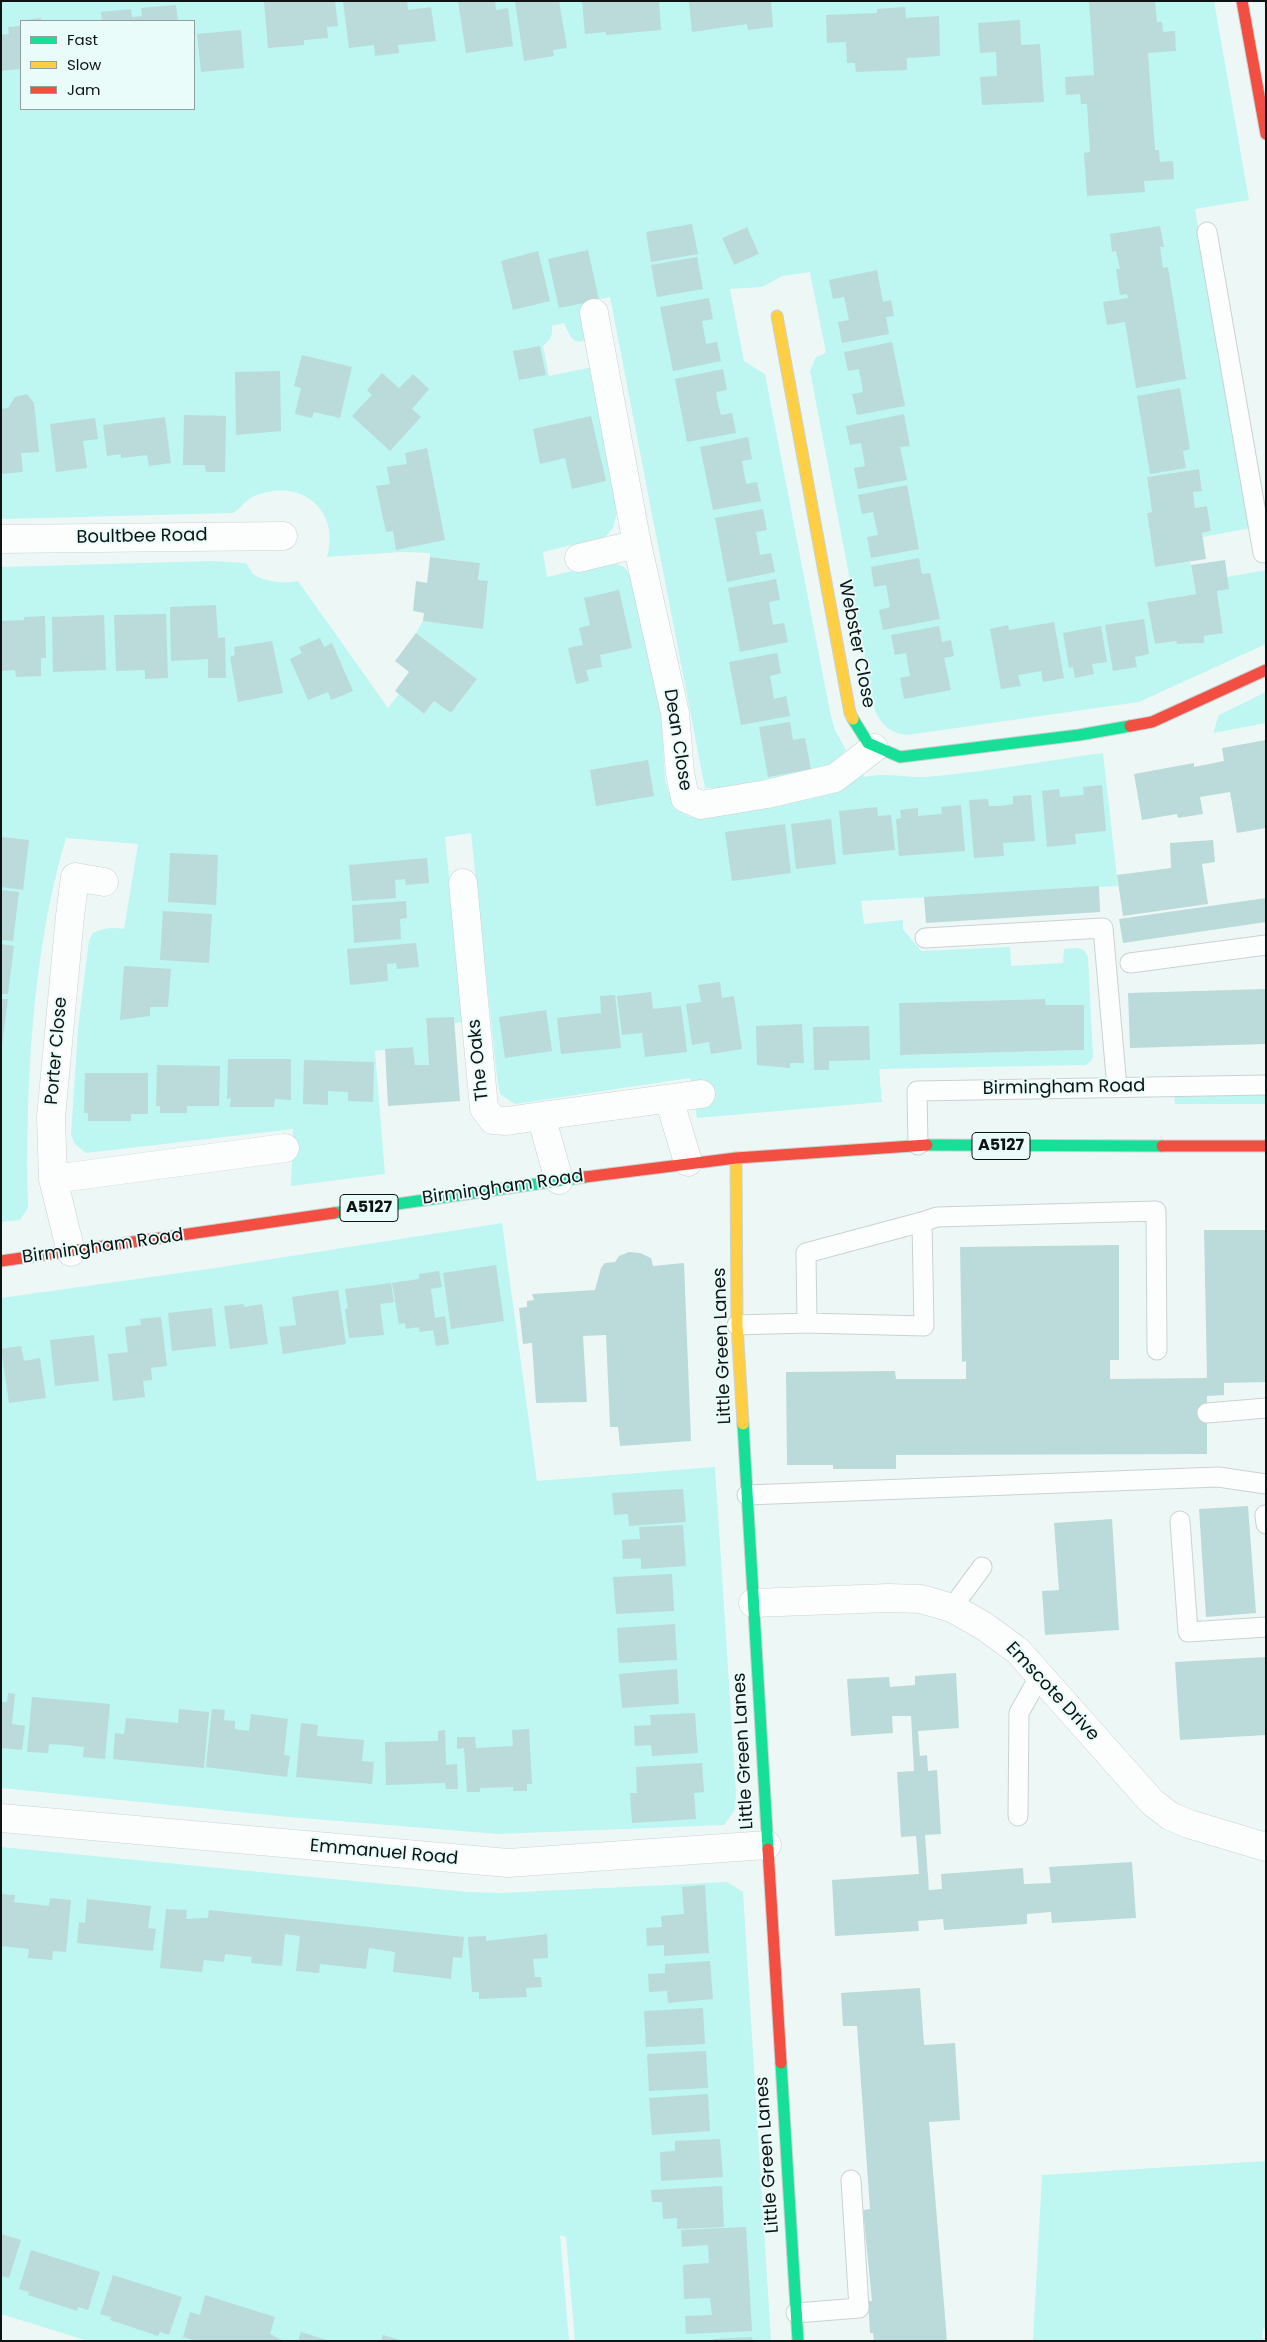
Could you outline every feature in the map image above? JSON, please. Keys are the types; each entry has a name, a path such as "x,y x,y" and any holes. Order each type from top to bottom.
{"street":[{"path":"1242,1 1266,134"},
{"name":"Dean Close","path":"594,313 637,544 674,713 684,798 701,805 767,794 835,778 874,748"},
{"name":"Webster Close","path":"777,316 850,713 861,738 874,748 900,757 1079,735 1152,722 1266,670"},
{"name":"Boultbee Road","path":"1,539 283,536"},
{"path":"579,558 637,544"},
{"name":"Porter Close","path":"71,1252 53,1180 51,1117 75,877 104,882"},
{"name":"The Oaks","path":"463,883 484,1108 493,1120 507,1121 541,1116"},
{"path":"559,1180 541,1116 701,1094"},
{"path":"669,1098 688,1162"},
{"name":"Birmingham Road","path":"1,1261 688,1162 918,1146 1266,1146"},
{"path":"53,1180 286,1148"},
{"name":"Little Green Lanes","path":"736,1158 737,1325 798,2341"},
{"name":"Emscote Drive","path":"753,1603 913,1599 952,1608 984,1626 1018,1651 1152,1802 1170,1816 1266,1847"},
{"name":"Emmanuel Road","path":"1,1818 508,1863 767,1845"}],"lane":[{"path":"1207,232 1263,553 1266,553"},
{"path":"925,938 1103,928 1117,1088"},
{"path":"1130,963 1266,945"},
{"name":"Birmingham Road","path":"918,1146 917,1091 1266,1085"},
{"path":"807,1323 806,1253 937,1217 1156,1211 1157,1350"},
{"path":"737,1325 807,1323 924,1326 922,1222"},
{"path":"1207,1413 1266,1408"},
{"path":"747,1494 1218,1477 1258,1483"},
{"path":"1265,1515 1266,1524"},
{"path":"1180,1521 1188,1632 1266,1627"},
{"path":"952,1608 982,1567"},
{"path":"1018,1816 1019,1713 1040,1675"},
{"path":"796,2313 859,2308 851,2180"}],"shaded area":[{"path":"1,1 1214,1 1249,200 1195,209 1250,528 1203,537 1202,533 1211,531 1207,506 1195,508 1193,492 1202,490 1199,469 1147,477 1152,512 1147,513 1155,567 1190,562 1196,594 1147,602 1155,644 1176,641 1177,644 1204,643 1204,636 1223,632 1217,591 1227,577 1266,570 1266,644 1139,702 907,735 896,733 888,728 875,711 810,371 816,357 826,353 810,272 782,276 762,287 730,289 744,361 765,374 830,712 835,730 846,750 825,770 724,788 705,788 610,297 583,303 589,337 579,342 576,341 570,336 564,323 552,326 551,337 543,346 549,376 592,367 618,502 613,528 605,537 543,552 547,577 606,564 622,566 629,573 633,582 661,708 665,780 676,809 690,817 708,816 834,792 847,786 861,772 865,777 880,775 926,777 1103,753 1118,886 861,901 864,924 903,920 903,929 921,951 1010,947 1011,966 1063,963 1064,949 1077,948 1084,950 1088,957 1093,1057 1086,1065 879,1069 882,1102 697,1118 690,1078 515,1104 500,1094 497,1077 471,833 445,837 464,1022 455,1023 454,1017 426,1019 429,1065 415,1065 413,1047 375,1051 385,1174 291,1186 293,1129 86,1153 75,1144 71,1135 78,1029 89,940 93,933 101,930 112,928 124,929 138,844 66,838 54,882 45,927 33,1021 28,1116 28,1208 20,1220 1,1222 1,567 213,561 245,563 254,575 270,581 298,581 388,708 399,694 424,714 434,701 451,713 477,679 416,633 423,621 483,628 488,582 478,580 480,563 430,557 430,553 400,552 327,557 330,540 328,525 323,512 314,502 302,495 288,491 273,491 253,496 233,513 1,519","holes":["746,227 759,254 734,265 722,238","1045,999 1046,1005 1083,1005 1084,1050 900,1055 899,1003"]},
{"path":"1266,692 1266,723 1213,733 1219,715"},
{"path":"1266,1095 1266,1104 1175,1104 1174,1097"},
{"path":"502,1223 537,1481 715,1467 736,1792 735,1810 724,1825 499,1834 289,1817 1,1788 1,1298 215,1268"},
{"path":"1,1847 468,1892 502,1893 727,1882 743,1892 771,2341 575,2341 566,2237 560,2235 569,2341 88,2341 1,2314"},
{"path":"1266,2161 1266,2329 1263,2329 1262,2338 1266,2339 1266,2341 1033,2341 1042,2175"}],"building":[{"path":"264,1 335,1 338,26 327,27 328,38 304,40 304,45 268,48"},
{"path":"343,1 407,1 408,10 431,7 436,41 398,45 399,53 375,56 374,45 349,48"},
{"path":"458,1 495,1 496,10 508,8 513,46 466,53"},
{"path":"559,1 567,48 553,50 554,56 524,61 515,2"},
{"path":"582,1 659,1 661,30 606,35 606,32 585,34"},
{"path":"689,1 771,1 773,27 748,30 747,24 692,32"},
{"path":"1089,1 1155,1 1157,22 1162,22 1163,32 1175,31 1176,51 1148,53 1155,150 1159,150 1160,162 1173,161 1174,179 1144,181 1145,192 1087,196 1084,153 1090,152 1087,104 1081,104 1080,94 1066,95 1065,77 1094,75"},
{"path":"176,5 178,20 100,20 102,19 101,12 131,9 132,17 142,16 141,8"},
{"path":"905,7 906,18 939,16 940,56 907,58 907,70 856,72 855,63 847,63 846,42 827,43 826,15 877,13 877,9"},
{"path":"41,18 42,20 26,20"},
{"path":"1020,20 1021,45 1040,44 1044,102 982,105 980,77 997,76 996,52 980,53 978,23"},
{"path":"20,26 20,69 1,71 1,35 9,34 8,27"},
{"path":"241,30 244,68 201,72 197,34"},
{"path":"692,224 698,254 651,262 646,232"},
{"path":"1160,226 1164,247 1160,247 1163,268 1168,267 1186,379 1136,388 1125,322 1107,325 1103,302 1128,298 1127,294 1120,295 1116,269 1120,269 1116,251 1112,252 1110,234"},
{"path":"747,227 759,254 734,265 722,238"},
{"path":"588,250 599,300 559,308 548,259"},
{"path":"538,251 550,301 513,310 501,261"},
{"path":"697,257 703,289 657,297 651,265"},
{"path":"877,270 883,302 891,300 894,316 886,317 889,334 842,343 838,322 849,320 844,297 833,299 829,280"},
{"path":"709,298 713,319 702,321 706,344 717,342 721,361 673,371 660,307"},
{"path":"892,342 905,406 857,415 852,394 863,392 859,369 848,371 844,352"},
{"path":"540,346 546,375 519,380 513,351"},
{"path":"302,355 352,367 340,418 314,412 312,418 295,414 301,388 294,386"},
{"path":"723,369 727,390 716,392 718,404 721,415 732,413 736,433 687,442 675,379"},
{"path":"280,371 281,431 236,435 235,372"},
{"path":"382,373 399,388 413,374 429,389 412,409 421,417 390,451 352,416 372,395 367,390"},
{"path":"1180,388 1190,449 1183,451 1186,468 1150,474 1137,396"},
{"path":"27,394 34,403 39,452 21,453 23,472 1,474 1,409 8,408 15,397"},
{"path":"904,414 910,446 900,447 907,480 858,489 854,468 865,466 861,443 850,445 846,426"},
{"path":"184,415 226,416 225,472 206,472 205,465 183,465"},
{"path":"591,416 606,481 572,489 565,458 540,464 533,429"},
{"path":"165,417 171,463 149,466 147,455 121,458 121,454 107,456 103,425"},
{"path":"95,418 98,439 83,441 87,468 56,472 50,424"},
{"path":"748,437 752,459 742,461 746,484 757,482 761,501 713,510 700,447"},
{"path":"427,448 445,540 396,550 393,531 386,532 376,486 390,484 387,467 407,464 405,453"},
{"path":"1199,469 1202,491 1193,492 1195,508 1207,506 1211,531 1202,533 1206,559 1155,567 1147,513 1152,512 1147,477"},
{"path":"907,485 919,549 871,558 867,537 878,535 873,512 862,514 858,495"},
{"path":"763,509 767,530 756,532 760,555 771,553 775,572 727,582 715,518"},
{"path":"430,557 480,563 478,580 488,581 483,629 423,621 424,613 413,611 416,581 427,583"},
{"path":"919,558 922,574 930,573 940,619 883,630 879,610 890,607 886,585 874,587 871,567"},
{"path":"1225,560 1229,589 1217,591 1223,633 1204,636 1204,643 1177,644 1176,641 1155,644 1147,602 1196,594 1191,565"},
{"path":"776,579 780,600 769,602 773,625 784,623 788,642 740,652 728,588"},
{"path":"619,590 632,648 600,655 602,667 586,670 589,681 576,684 568,648 583,645 579,628 590,625 584,598"},
{"path":"216,605 218,638 225,637 226,678 208,678 208,659 171,661 170,607"},
{"path":"166,614 168,678 145,679 145,670 116,671 114,615"},
{"path":"104,615 106,670 53,672 52,617"},
{"path":"45,616 46,658 41,658 41,676 16,677 15,670 1,671 1,621 24,620 24,617"},
{"path":"1144,619 1149,654 1135,657 1137,667 1113,671 1105,625"},
{"path":"1054,622 1064,678 1043,682 1041,671 1018,675 1021,686 1001,689 990,629 1008,625 1009,630"},
{"path":"939,626 942,642 951,640 954,656 944,658 951,690 904,699 900,678 910,676 906,653 895,655 891,635"},
{"path":"1101,626 1107,662 1092,664 1094,674 1075,678 1073,667 1069,668 1063,633"},
{"path":"416,633 477,679 451,713 434,701 424,714 395,691 409,672 395,661"},
{"path":"320,638 324,647 332,643 353,691 331,700 328,692 308,700 290,659 302,653 299,647"},
{"path":"272,641 283,693 238,702 230,657 235,655 234,647"},
{"path":"777,653 781,673 770,676 774,699 786,696 790,716 741,725 729,662"},
{"path":"790,722 793,740 805,738 811,769 768,777 759,727"},
{"path":"1266,740 1266,828 1237,833 1230,792 1200,797 1203,814 1178,818 1177,814 1142,820 1134,774 1194,763 1194,767 1224,761 1222,748"},
{"path":"648,760 654,796 596,806 590,770"},
{"path":"1102,785 1106,831 1075,834 1076,844 1047,847 1042,791 1059,789 1060,797 1084,795 1083,787"},
{"path":"1031,795 1035,841 1003,843 1004,856 974,858 969,800 988,799 989,806 1000,806 1013,804 1013,796"},
{"path":"961,805 965,851 899,856 896,819 901,818 900,810 918,808 918,816 942,814 941,807"},
{"path":"877,807 878,816 891,815 895,850 843,855 839,811"},
{"path":"831,819 836,864 796,869 791,824"},
{"path":"785,824 791,873 732,881 725,832"},
{"path":"1,837 29,840 23,890 1,887"},
{"path":"1213,840 1215,862 1202,864 1208,904 1123,916 1117,875 1171,868 1170,843"},
{"path":"170,853 218,855 216,905 168,902"},
{"path":"427,858 429,883 406,885 405,879 395,880 396,898 352,901 349,865"},
{"path":"1099,886 1100,912 926,923 924,897"},
{"path":"1,890 19,892 13,941 1,940"},
{"path":"1266,898 1266,922 1123,943 1119,919"},
{"path":"406,901 407,918 400,919 401,939 354,943 352,905"},
{"path":"163,911 212,914 209,963 160,960"},
{"path":"416,943 419,967 397,969 396,963 387,964 388,981 350,985 347,949"},
{"path":"1,944 14,946 8,994 1,994"},
{"path":"124,966 171,969 168,1007 150,1007 150,1016 120,1020"},
{"path":"720,982 722,998 734,996 742,1049 711,1054 709,1042 692,1045 686,1004 701,1002 698,985"},
{"path":"1266,989 1266,1044 1130,1048 1128,993"},
{"path":"651,992 653,1009 681,1006 687,1052 645,1057 642,1033 622,1035 617,996"},
{"path":"615,995 621,1048 561,1054 557,1018 601,1013 600,996"},
{"path":"1,999 8,999 2,1045 1,1045"},
{"path":"1045,999 1046,1005 1084,1005 1084,1050 900,1055 899,1003"},
{"path":"546,1010 552,1051 505,1058 499,1017"},
{"path":"454,1017 460,1101 388,1106 385,1049 413,1047 415,1065 429,1065 426,1018"},
{"path":"802,1024 804,1063 790,1063 790,1068 757,1065 756,1026"},
{"path":"869,1026 870,1060 829,1061 829,1070 814,1070 813,1027"},
{"path":"228,1059 291,1059 291,1100 275,1099 274,1107 230,1107 231,1098 227,1099"},
{"path":"304,1060 374,1062 373,1102 348,1101 348,1092 328,1091 328,1105 303,1104"},
{"path":"157,1065 220,1066 219,1106 187,1106 187,1113 160,1113 160,1106 156,1106"},
{"path":"85,1073 148,1073 148,1114 131,1114 131,1121 88,1121 88,1113 84,1113"},
{"path":"1204,1230 1266,1230 1266,1382 1224,1383 1224,1395 1207,1396 1207,1454 896,1455 896,1469 833,1469 833,1465 787,1465 786,1372 895,1371 896,1379 966,1379 966,1361 962,1362 960,1247 1119,1245 1119,1360 1110,1360 1110,1379 1207,1378"},
{"path":"629,1252 640,1253 651,1258 653,1266 684,1263 691,1441 620,1446 618,1427 610,1427 606,1335 583,1336 587,1402 536,1403 532,1343 523,1344 519,1308 527,1307 527,1301 534,1300 532,1294 595,1290 601,1268 605,1263 615,1262 619,1256"},
{"path":"496,1265 504,1321 451,1329 443,1273"},
{"path":"439,1271 442,1287 431,1289 435,1318 445,1316 449,1344 436,1346 433,1330 420,1332 419,1327 406,1329 405,1323 399,1324 392,1283 419,1279 419,1274"},
{"path":"391,1283 394,1302 380,1304 384,1335 349,1338 345,1309 348,1308 345,1289"},
{"path":"338,1290 346,1344 283,1354 279,1327 296,1325 292,1297"},
{"path":"244,1304 244,1307 262,1304 268,1344 230,1349 224,1306"},
{"path":"212,1308 216,1346 172,1351 168,1313"},
{"path":"161,1317 167,1366 151,1368 152,1380 143,1381 145,1397 113,1401 108,1354 128,1352 125,1327 141,1325 140,1319"},
{"path":"94,1335 99,1381 55,1386 50,1340"},
{"path":"21,1346 24,1361 40,1358 46,1398 9,1403 1,1349"},
{"path":"683,1489 686,1522 629,1526 628,1514 614,1515 612,1493"},
{"path":"1248,1506 1256,1613 1206,1617 1199,1509"},
{"path":"1112,1519 1119,1630 1045,1635 1042,1591 1059,1590 1054,1523"},
{"path":"683,1525 686,1566 641,1569 641,1558 623,1559 622,1540 640,1539 639,1527"},
{"path":"672,1574 674,1611 616,1614 613,1577"},
{"path":"675,1624 677,1660 619,1663 617,1628"},
{"path":"1266,1657 1266,1735 1180,1740 1175,1662"},
{"path":"677,1669 679,1704 622,1708 619,1674"},
{"path":"956,1673 959,1728 918,1731 920,1756 927,1755 928,1771 937,1770 941,1834 925,1835 929,1890 942,1889 941,1874 1023,1868 1024,1884 1051,1883 1049,1867 1132,1862 1136,1918 1052,1923 1051,1912 1027,1914 1027,1924 944,1930 943,1919 918,1921 919,1931 835,1936 832,1880 919,1874 916,1836 901,1837 897,1772 914,1771 911,1716 892,1716 893,1733 851,1736 847,1679 889,1677 890,1687 915,1685 915,1676"},
{"path":"8,1693 15,1694 12,1724 25,1726 22,1750 1,1748 1,1702 7,1702"},
{"path":"32,1697 110,1704 105,1759 83,1757 84,1747 67,1745 49,1744 48,1753 27,1752"},
{"path":"179,1709 209,1712 204,1768 113,1759 115,1733 124,1734 126,1718 178,1723"},
{"path":"212,1709 225,1710 224,1720 235,1721 235,1729 249,1731 251,1714 288,1719 284,1755 290,1756 287,1777 206,1767"},
{"path":"695,1713 698,1753 652,1756 651,1745 635,1746 634,1726 651,1725 650,1715"},
{"path":"301,1723 318,1725 317,1736 364,1740 362,1761 374,1762 372,1784 296,1777"},
{"path":"529,1729 532,1784 527,1784 527,1791 513,1791 513,1787 480,1788 480,1792 467,1792 464,1748 457,1749 457,1737 475,1737 476,1748 513,1746 512,1730"},
{"path":"445,1730 446,1765 457,1764 458,1789 446,1789 445,1783 386,1785 385,1742 438,1741 438,1731"},
{"path":"702,1763 704,1792 694,1793 696,1819 632,1823 630,1793 637,1793 636,1767"},
{"path":"705,1885 709,1953 664,1956 664,1945 647,1946 646,1928 662,1927 661,1916 684,1914 682,1887"},
{"path":"1,1894 15,1895 14,1902 49,1906 50,1898 71,1900 66,1952 53,1951 52,1960 28,1958 29,1949 1,1946"},
{"path":"87,1899 151,1906 148,1928 156,1929 153,1951 77,1943 79,1922 85,1923"},
{"path":"166,1909 187,1910 186,1919 208,1918 209,1910 464,1937 462,1958 453,1957 451,1979 393,1972 395,1952 369,1948 366,1969 320,1964 319,1973 296,1971 300,1936 285,1934 282,1966 251,1963 252,1957 225,1954 224,1962 204,1960 202,1972 160,1968"},
{"path":"547,1934 548,1958 533,1959 535,1977 541,1977 542,1987 526,1988 527,1997 479,1999 479,1992 472,1992 468,1937 486,1936 486,1941"},
{"path":"710,1961 713,1999 668,2003 667,1991 649,1992 648,1974 665,1973 665,1964"},
{"path":"920,1988 924,2045 955,2043 960,2120 929,2122 947,2341 874,2341 873,2333 870,2333 868,2301 872,2301 863,2210 870,2209 857,2026 843,2026 841,1993"},
{"path":"703,2008 705,2044 646,2047 644,2011"},
{"path":"706,2051 708,2088 649,2091 647,2054"},
{"path":"708,2094 710,2131 652,2135 649,2098"},
{"path":"720,2139 723,2177 661,2181 660,2152 675,2151 675,2141"},
{"path":"722,2186 724,2227 677,2229 677,2218 663,2219 662,2202 652,2202 651,2190"},
{"path":"746,2227 752,2331 686,2334 685,2316 712,2315 710,2298 684,2299 683,2265 709,2263 708,2245 682,2247 681,2230"},
{"path":"1,2234 21,2240 9,2278 1,2276"},
{"path":"31,2250 100,2272 88,2310 78,2307 77,2311 28,2295 29,2292 19,2289"},
{"path":"113,2275 182,2297 169,2335 160,2332 158,2336 110,2320 111,2317 100,2314"},
{"path":"205,2295 275,2317 270,2334 284,2341 197,2341 183,2337 190,2312 200,2315"},
{"path":"301,2332 327,2340 327,2341 298,2341"},
{"path":"383,2335 400,2340 400,2341 381,2341"},
{"path":"752,2337 753,2341 713,2341 713,2339"}],"traffic: fast":[{"path":"853,719 868,743 900,757 1079,735 1130,726"},
{"path":"927,1145 1162,1146"},
{"path":"334,1213 585,1177"},
{"path":"743,1424 768,1849"},
{"path":"781,2063 798,2341"}],"traffic: slow":[{"path":"777,316 850,713 853,719"},
{"path":"736,1158 737,1325 743,1424"}],"traffic: jam":[{"path":"1242,1 1266,134"},
{"path":"1130,726 1152,722 1266,670"},
{"path":"585,1177 736,1158 927,1145"},
{"path":"1162,1146 1266,1146"},
{"path":"1,1261 334,1213"},
{"path":"768,1849 781,2063"}]}
